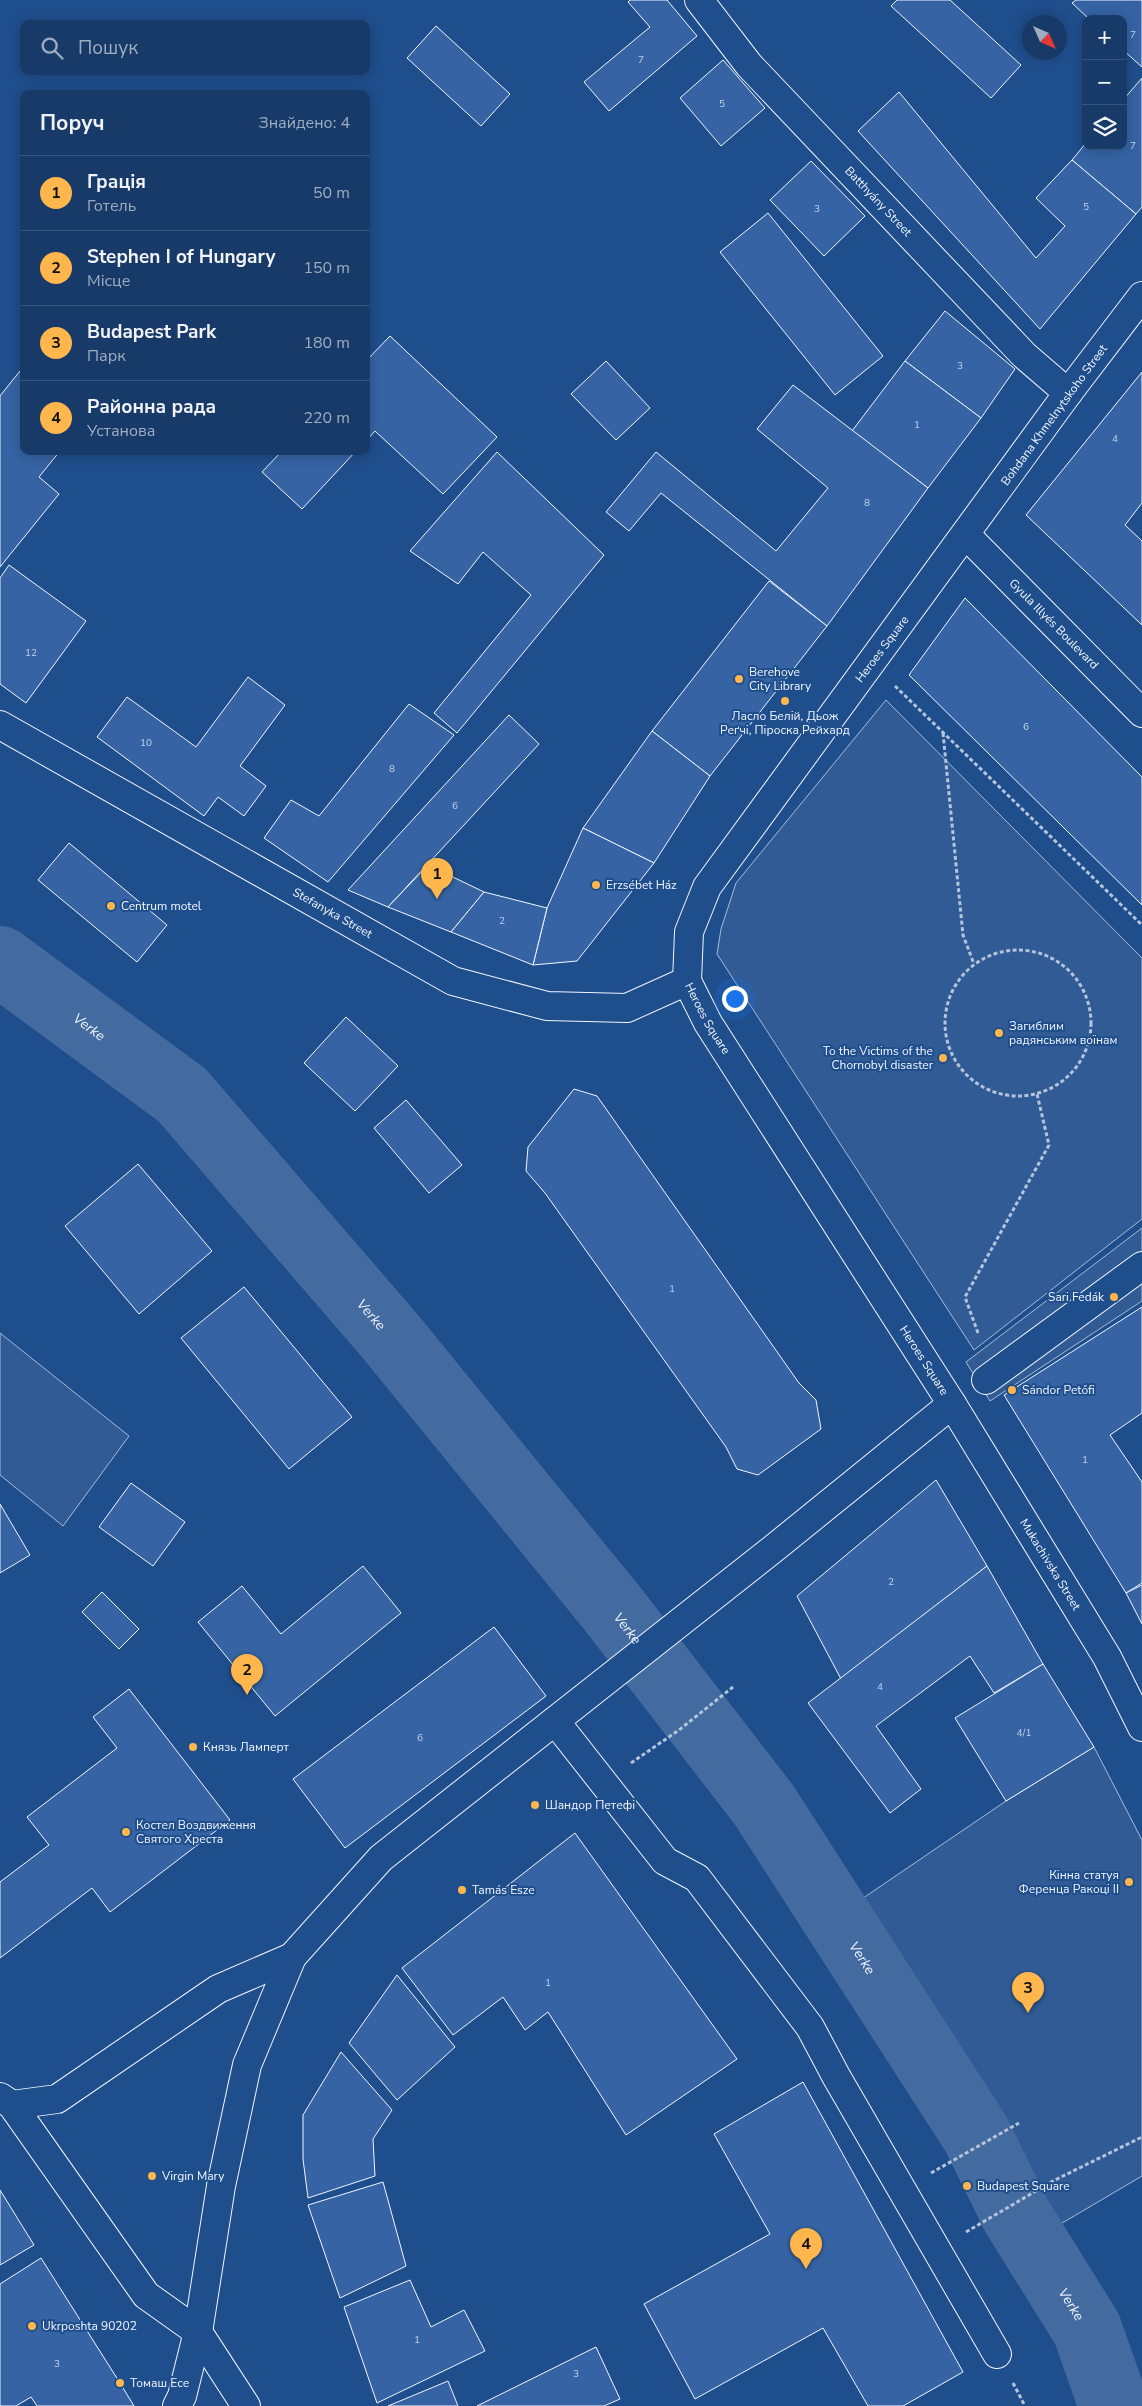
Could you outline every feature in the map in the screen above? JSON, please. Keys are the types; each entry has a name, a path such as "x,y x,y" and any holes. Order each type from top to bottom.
{"main road":[{"name":"Batthyány Street","path":"699,0 749,65 1024,356 1068,393"},
{"name":"Bohdana Khmelnytskoho Street","path":"966,535 1068,393 1142,296"},
{"name":"Heroes Square","path":"952,1404 708,1023 688,981 689,932 707,887 966,535"},
{"name":"Gyula Illyés Boulevard","path":"966,535 1142,713"},
{"name":"Stefanyka Street","path":"0,725 453,981 547,1006 627,1008 688,981"},
{"path":"986,1380 1142,1266"},
{"path":"176,2406 182,2396 198,2332 221,2186 247,2065 292,1956 381,1858 773,1549 952,1404"},
{"name":"Mukachivska Street","path":"952,1404 1106,1657 1142,1727"},
{"path":"561,1716 664,1861 697,1878 810,2026 836,2076 997,2354"},
{"path":"6,2101 57,2099 218,1989 292,1956"},
{"path":"6,2101 146,2295 198,2332 246,2406"}],"path":[{"path":"872,663 1142,925"},
{"path":"943,733 963,935 974,964"},
{"path":"1018,950 1041,953 1062,964 1078,981 1088,1001 1091,1025 1087,1048 1076,1068 1059,1084 1037,1094 1012,1096 988,1090 967,1075 952,1055 946,1031 947,1006 957,983 974,964 1003,952 1018,950"},
{"path":"978,1333 965,1297 1049,1145 1037,1094"},
{"path":"628,1765 679,1730 733,1687"},
{"path":"960,2157 1019,2123"},
{"path":"990,2218 1053,2181 1142,2137"}],"shaded area":[{"path":"886,700 1142,958 1142,1219 974,1350 717,954 721,929 736,883"},
{"path":"1142,1228 1142,1301 990,1401 966,1362"},
{"path":"0,1333 129,1436 63,1526 0,1475"},
{"path":"1094,1747 1142,1840 1142,2176 1052,2229 1038,2201 847,1909 1006,1801"}],"building":[{"path":"630,0 667,0 697,36 609,111 584,82 650,27 628,2"},
{"path":"897,0 950,0 1021,65 991,98 891,6"},
{"path":"1076,0 1142,0 1142,67 1127,54 1127,15 1085,15 1072,3"},
{"path":"436,26 510,94 481,126 407,58"},
{"path":"723,60 765,108 721,146 680,98"},
{"path":"1142,78 1142,207 1136,214 1072,160 1082,148 1082,150 1127,150 1127,95"},
{"path":"899,92 1036,258 1065,226 1036,198 1072,160 1136,214 1040,329 858,131"},
{"path":"811,161 865,216 824,256 770,200"},
{"path":"768,213 883,356 835,395 720,252"},
{"path":"945,311 1015,369 981,418 905,361"},
{"path":"390,336 497,437 443,494 375,431 370,437 370,357"},
{"path":"606,361 650,408 616,440 571,394"},
{"path":"905,361 981,418 928,488 852,431"},
{"path":"20,371 20,455 57,455 39,477 59,494 0,567 0,396"},
{"path":"1142,372 1142,503 1125,525 1142,541 1142,625 1026,515"},
{"path":"793,385 928,488 827,626 661,493 629,531 606,512 656,452 776,551 828,488 757,429"},
{"path":"497,452 604,555 457,733 434,713 531,595 483,552 458,584 410,551"},
{"path":"278,455 352,455 302,509 262,472"},
{"path":"9,565 86,621 26,703 0,684 0,578"},
{"name":"Berehove City Library","path":"769,581 827,626 710,776 652,731"},
{"path":"965,598 1142,777 1142,905 909,675"},
{"path":"248,677 285,705 240,766 266,786 244,816 218,797 204,816 97,737 127,697 196,747"},
{"path":"409,704 454,735 328,882 264,838 291,800 319,816"},
{"path":"509,715 539,744 388,907 348,890"},
{"path":"652,731 710,776 654,863 583,828"},
{"name":"Erzsébet Ház","path":"583,828 654,863 577,961 533,965 547,908"},
{"path":"69,843 167,925 137,962 38,880"},
{"path":"428,865 484,892 451,932 388,907"},
{"path":"484,892 547,908 533,965 451,932"},
{"path":"346,1017 398,1066 355,1111 304,1063"},
{"path":"574,1089 597,1096 799,1383 816,1400 821,1429 758,1475 737,1469 726,1447 545,1193 526,1171 528,1147"},
{"path":"406,1100 462,1165 429,1193 374,1128"},
{"path":"138,1164 212,1251 139,1314 65,1226"},
{"path":"244,1287 352,1417 289,1469 181,1338"},
{"path":"1142,1307 1142,1413 1110,1435 1142,1482 1142,1583 1126,1593 1004,1395"},
{"path":"936,1480 987,1566 841,1679 797,1596"},
{"path":"131,1483 185,1522 153,1566 99,1527"},
{"path":"0,1504 30,1555 0,1573"},
{"path":"363,1566 401,1613 275,1716 198,1622 242,1586 281,1634"},
{"path":"987,1566 1043,1664 994,1693 970,1656 876,1726 921,1789 890,1813 808,1703"},
{"path":"1142,1585 1142,1624 1126,1593"},
{"path":"102,1592 139,1629 119,1649 82,1612"},
{"path":"494,1627 546,1696 345,1848 293,1779"},
{"path":"1043,1664 1094,1747 1006,1801 955,1718"},
{"name":"Костел Воздвиження Святого Хреста","path":"129,1689 230,1820 110,1912 92,1888 0,1958 0,1882 49,1845 27,1817 117,1748 93,1717"},
{"path":"575,1833 737,2059 626,2135 548,2012 525,2030 503,1997 453,2035 402,1968"},
{"path":"397,1975 455,2047 397,2100 349,2043"},
{"path":"341,2052 392,2110 373,2139 375,2176 308,2198 303,2159 303,2115"},
{"path":"803,2082 963,2372 903,2406 868,2406 823,2328 695,2399 644,2304 770,2234 714,2134"},
{"path":"383,2182 406,2266 340,2298 308,2205"},
{"path":"0,2190 34,2245 0,2265"},
{"path":"41,2258 134,2406 37,2406 31,2397 16,2406 0,2406 0,2284"},
{"path":"410,2280 431,2327 464,2310 485,2351 377,2403 344,2307"},
{"path":"596,2347 620,2399 604,2406 477,2406"},
{"path":"448,2381 458,2406 388,2406"}],"waterway":[{"name":"Verke","path":"0,961 182,1095 390,1336 612,1608 764,1805 976,2134 1016,2215 1087,2329 1114,2406"}],"place":[{"name":"Berehove City Library","path":"739,679"},
{"name":"Ласло Белій, Дьож Реґчі, Піроска Рейхард","path":"785,701"},
{"name":"Erzsébet Ház","path":"596,885"},
{"name":"Грація","path":"437,899"},
{"name":"Centrum motel","path":"111,906"},
{"name":"Загиблим радянським воїнам","path":"999,1033"},
{"name":"To the Victims of the Chornobyl disaster","path":"943,1058"},
{"name":"Sari Fedák","path":"1114,1297"},
{"name":"Sándor Petőfi","path":"1012,1390"},
{"name":"Stephen I of Hungary","path":"247,1695"},
{"name":"Князь Ламперт","path":"193,1747"},
{"name":"Шандор Петефі","path":"535,1805"},
{"name":"Костел Воздвиження Святого Хреста","path":"126,1832"},
{"name":"Кінна статуя Ференца Ракоці II","path":"1129,1882"},
{"name":"Tamás Esze","path":"462,1890"},
{"name":"Budapest Park","path":"1028,2013"},
{"name":"Virgin Mary","path":"152,2176"},
{"name":"Budapest Square","path":"967,2186"},
{"name":"Районна рада","path":"806,2269"},
{"name":"Ukrposhta 90202","path":"32,2326"},
{"name":"Томаш Есе","path":"120,2383"}]}
